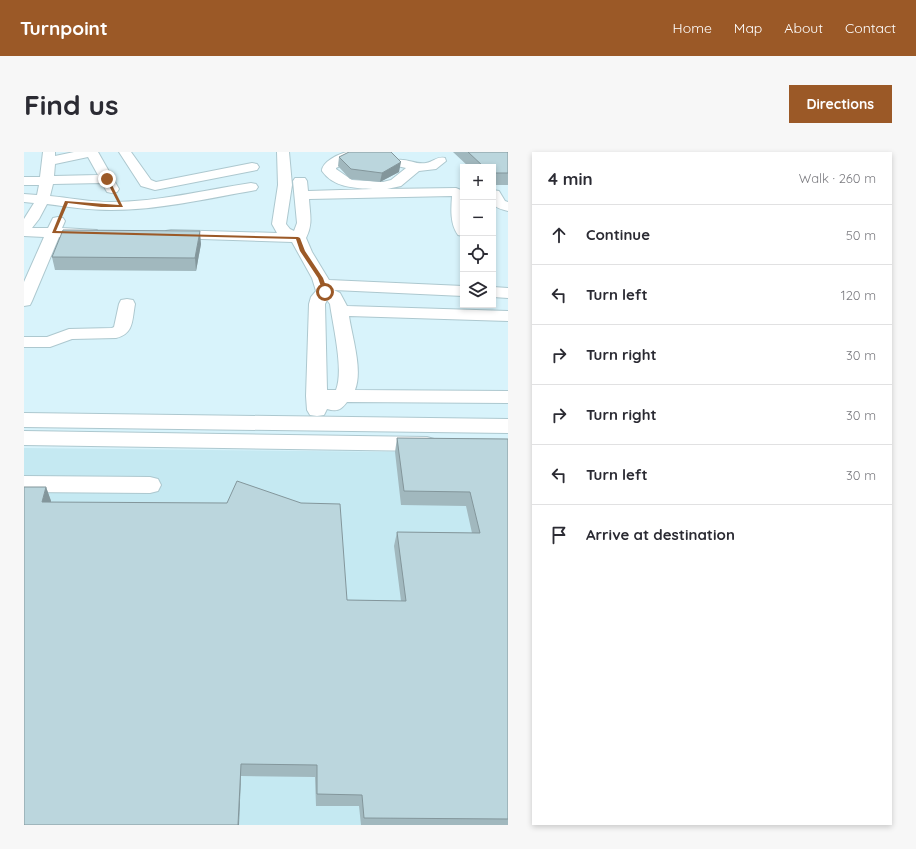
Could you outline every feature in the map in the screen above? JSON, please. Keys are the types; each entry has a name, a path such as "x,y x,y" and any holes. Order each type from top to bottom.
{"street":[{"path":"24,301 55,200 46,181 49,156 92,152 122,206"},
{"path":"125,152 146,184 155,186 250,161 248,176 230,185 230,190"},
{"path":"283,152 285,185 279,219 281,228 284,232 298,238 303,251 324,289 336,300 339,311 348,371 348,384 347,389 333,407 326,433"},
{"path":"357,152 331,165 329,167 329,171 345,182 351,184 368,186 388,185 396,183 417,161"},
{"path":"390,159 417,161 432,167 440,161 453,168"},
{"path":"298,238 303,229 299,166"},
{"path":"24,181 107,179"},
{"path":"24,198 55,200 101,206 122,206 250,187"},
{"path":"301,195 456,192 459,195 458,212 460,220"},
{"path":"496,197 500,204 508,207"},
{"path":"24,227 55,200"},
{"path":"247,236 279,219 291,215 303,214"},
{"path":"24,232 107,233"},
{"path":"154,234 298,238"},
{"path":"324,289 460,291"},
{"path":"324,289 317,304 316,396 326,433"},
{"path":"496,292 508,293"},
{"path":"24,342 50,342 69,334 116,333 122,329 127,304"},
{"path":"339,311 508,316"},
{"path":"316,396 508,397"},
{"path":"342,396 349,409 374,425"},
{"path":"24,420 326,433 508,444"},
{"path":"24,438 326,433 374,425 508,426"},
{"path":"24,484 150,486"}],"shaded area":[{"path":"24,448 508,453 508,825 24,825"}],"building":[{"path":"349,152 391,152 401,162 382,173 351,169 339,157"},
{"path":"468,152 508,152 508,173 496,173 496,164 481,164"},
{"path":"63,230 200,231 195,258 52,257"},
{"path":"397,438 508,439 508,819 364,818 362,795 317,794 317,765 241,764 238,825 24,825 24,487 46,487 42,502 227,503 237,481 301,503 340,504 347,600 406,601 397,532 480,533 470,492 404,491"}],"route":[{"path":"107,179 122,206 101,206 67,202 53,232 298,238 306,258 324,285 325,292"}]}
